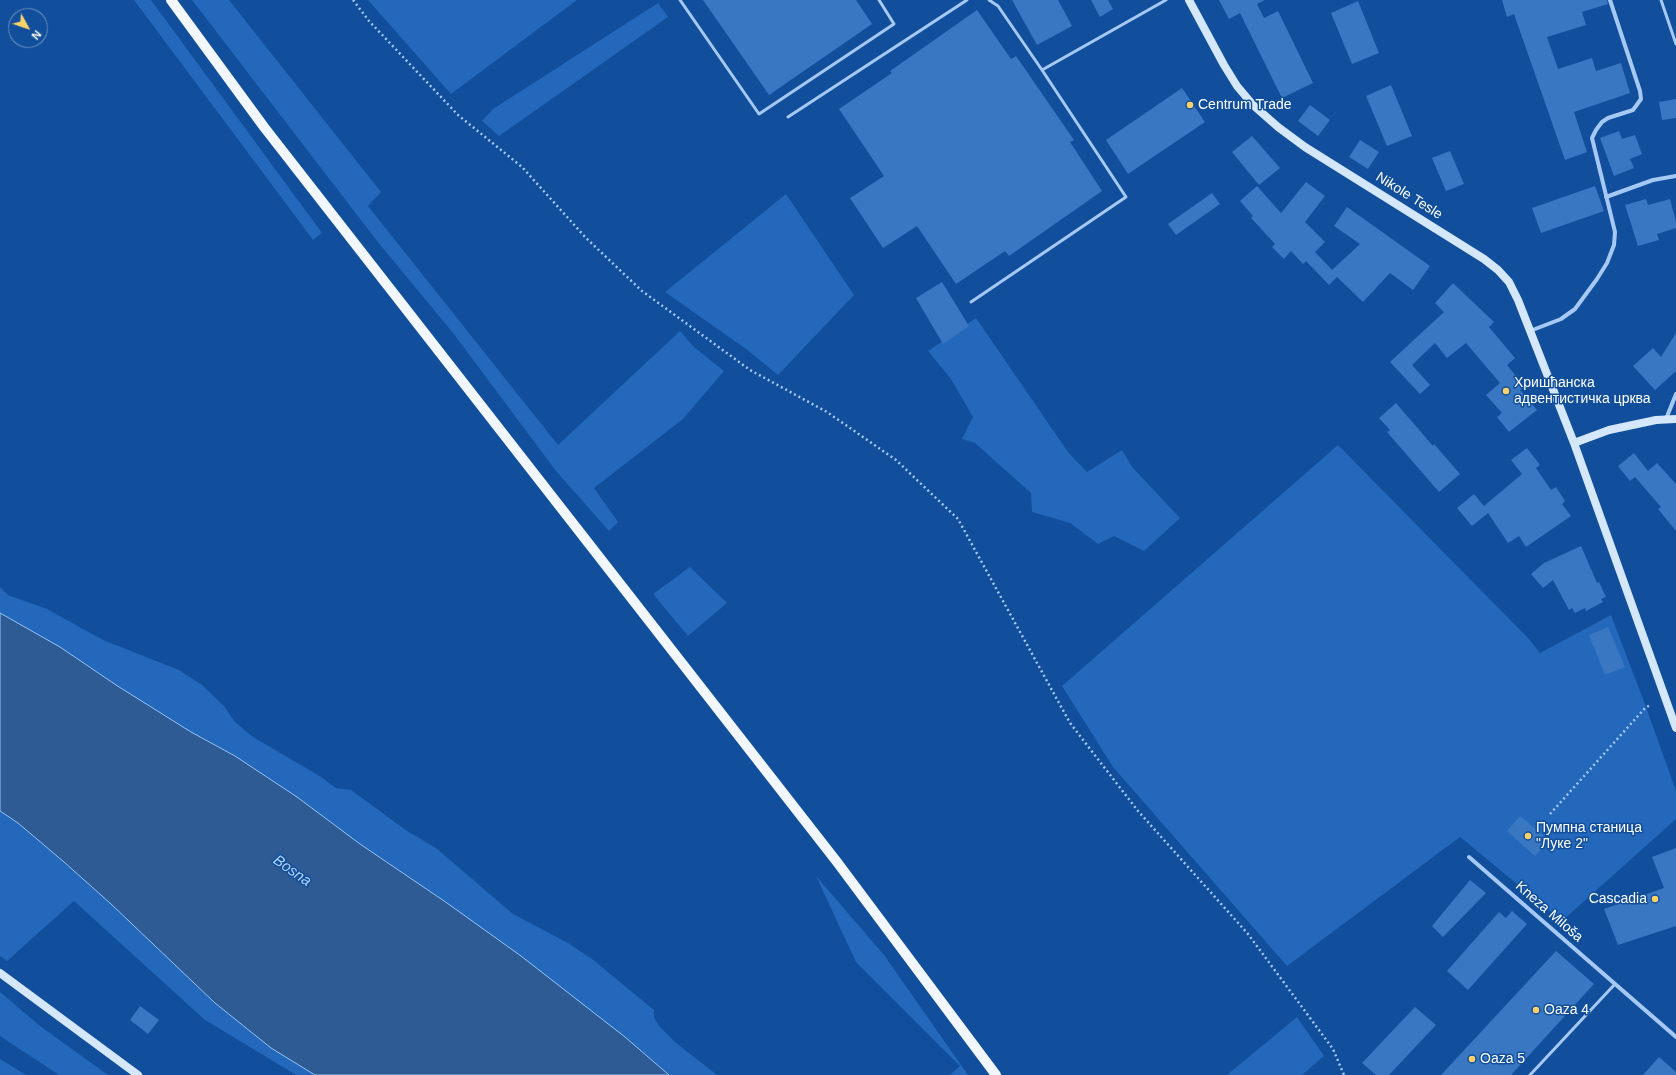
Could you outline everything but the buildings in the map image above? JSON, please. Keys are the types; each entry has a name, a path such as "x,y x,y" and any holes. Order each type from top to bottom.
{"main road":[{"path":"171,0 264,127 837,862 996,1075"}],"street":[{"name":"Nikole Tesle","path":"1189,0 1224,65 1237,86 1253,105 1278,127 1305,147 1484,259 1498,270 1514,291 1574,443 1676,728"},
{"path":"1530,331 1561,319 1575,309 1583,300 1607,263 1614,245 1615,232 1592,138 1602,122 1608,118 1633,110 1641,99 1640,91 1610,0"},
{"path":"1606,197 1653,180 1676,176"},
{"path":"1666,419 1676,394"},
{"path":"1574,443 1609,430 1656,420 1676,418"},
{"name":"Kneza Miloša","path":"1469,857 1676,1037"},
{"path":"0,973 138,1075"}],"lane":[{"path":"680,0 759,114 894,24 879,0"},
{"path":"788,117 967,0"},
{"path":"971,302 1126,197 998,6 989,0"},
{"path":"1042,70 1166,0"},
{"path":"1661,0 1676,44"},
{"path":"1530,1075 1615,984"}],"path":[{"path":"353,0 374,26 458,115 522,168 586,238 642,291 750,370 827,412 896,460 958,519 1070,723 1138,811 1248,934 1333,1049 1344,1075"},
{"path":"1550,814 1646,707 1650,705"}],"shaded area":[{"path":"134,0 151,0 322,233 313,240"},
{"path":"192,0 229,0 381,192 368,206 558,445 680,331 694,347 724,371 683,419 594,488 618,522 609,531 556,471 453,333 377,241"},
{"path":"368,0 577,0 451,94"},
{"path":"658,3 668,17 499,136 482,121 493,109"},
{"path":"786,194 854,295 778,375 746,349 665,292"},
{"path":"976,318 1068,452 1087,472 1122,450 1132,467 1180,518 1144,551 1114,536 1098,544 1070,523 1032,512 1031,493 975,443 962,439 973,417 951,379 928,351"},
{"path":"1338,445 1528,638 1540,653 1611,615 1676,791 1676,819 1562,921 1460,837 1287,966 1113,767 1062,686"},
{"path":"690,567 727,603 688,636 653,594"},
{"path":"0,587 8,595 47,609 103,640 179,670 202,685 224,706 235,722 253,737 318,775 336,788 351,790 407,831 436,848 513,914 568,943 592,959 654,1010 654,1017 659,1026 675,1042 717,1075 669,1075 625,1037 447,903 360,844 297,797 235,756 191,732 116,685 60,647 0,613"},
{"path":"0,811 18,823 64,862 111,904 215,1003 271,1048 315,1075 296,1075 205,1020 74,901 7,961 0,956"},
{"path":"816,876 884,955 968,1075 950,1075 960,1066 856,962"},
{"path":"0,992 40,1026 108,1075 59,1075 0,1036"},
{"path":"1297,1017 1324,1056 1302,1075 1227,1075"},
{"path":"0,1059 26,1075 0,1075"}],"water":[{"name":"Bosna","path":"0,613 60,647 116,685 191,732 235,756 297,797 360,844 447,903 521,956 625,1037 669,1075 315,1075 271,1048 215,1003 111,904 64,862 18,823 0,811"}],"place":[{"name":"Centrum Trade","path":"1190,105"},
{"name":"Хришћанска адвентистичка црква","path":"1506,391"},
{"name":"Пумпна станица \"Луке 2\"","path":"1528,836"},
{"name":"Cascadia","path":"1655,899"},
{"name":"Oaza 4","path":"1536,1010"},
{"name":"Oaza 5","path":"1472,1059"}]}
